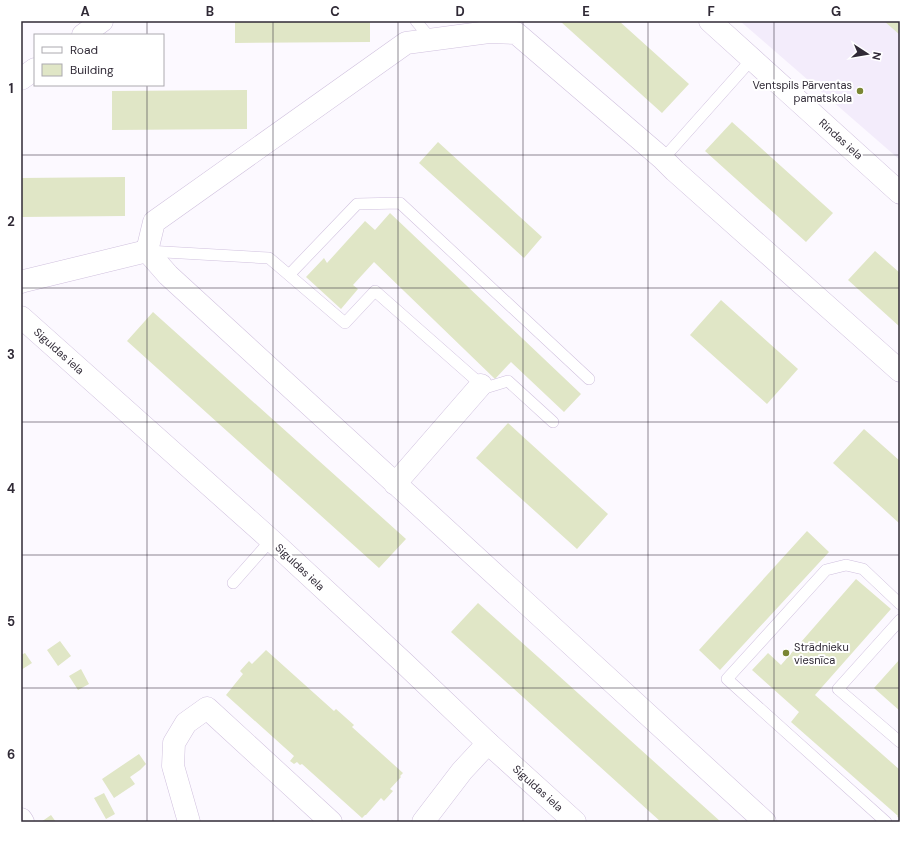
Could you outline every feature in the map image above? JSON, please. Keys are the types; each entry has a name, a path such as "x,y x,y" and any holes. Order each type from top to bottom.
{"street":[{"path":"83,34 102,21"},
{"name":"Rindas iela","path":"710,21 900,193"},
{"path":"147,251 154,222 406,43 522,27 675,171 900,371"},
{"path":"21,79 34,70"},
{"path":"21,282 24,280 147,251"},
{"path":"147,251 168,275 765,822"},
{"name":"Siguldas iela","path":"21,317 271,540 488,743 576,822"},
{"path":"395,484 481,385"},
{"path":"189,822 173,766 174,743 186,723 207,708 331,822"},
{"path":"423,822 462,772 488,743"},
{"path":"21,819 24,822"}],"lane":[{"path":"416,21 431,40"},
{"path":"663,160 752,59"},
{"path":"289,275 357,204 400,203 589,379"},
{"path":"147,251 268,258 345,323 375,291 485,388 508,382 553,422"},
{"path":"233,583 271,540"},
{"path":"886,822 727,679 826,570 846,565 862,569 900,604"},
{"path":"900,620 838,689 900,742"}],"shaded area":[{"name":"Ventspils Pārventas pamatskola","path":"740,21 900,21 900,160"}],"building":[{"path":"235,21 370,21 370,42 235,43"},
{"path":"619,21 689,84 662,113 561,22"},
{"path":"884,21 900,21 900,35"},
{"path":"247,90 247,129 112,130 112,91"},
{"path":"732,122 833,213 806,242 705,151"},
{"path":"438,142 542,237 524,258 419,163"},
{"path":"125,177 125,216 21,217 21,178"},
{"path":"390,213 581,394 564,412 511,362 495,379 374,262 353,285 358,289 341,309 306,277 324,258 327,263 365,221 375,230"},
{"path":"875,251 900,273 900,327 848,280"},
{"path":"721,300 798,369 767,404 690,335"},
{"path":"153,312 406,539 379,568 127,341"},
{"path":"508,423 608,514 577,549 476,458"},
{"path":"864,429 900,461 900,524 833,463"},
{"path":"807,531 829,552 720,670 699,650"},
{"path":"856,579 891,609 815,695 900,770 900,819 791,722 799,712 752,670 768,653 781,665"},
{"path":"478,603 721,822 661,822 451,632"},
{"path":"60,641 71,656 58,666 47,650"},
{"path":"266,650 334,711 336,709 354,725 352,727 403,773 390,789 393,791 384,801 381,798 362,818 302,764 300,765 297,762 294,764 290,761 294,756 226,695 243,674 240,671 249,661 252,664"},
{"path":"25,653 32,663 21,670 21,655"},
{"path":"900,659 900,711 874,688"},
{"path":"81,669 89,684 78,690 69,676"},
{"path":"139,754 146,764 130,777 135,784 114,798 102,779"},
{"path":"104,793 115,814 106,819 94,798"},
{"path":"51,815 56,822 41,822"}],"place":[{"name":"Ventspils Pārventas pamatskola","path":"860,91"},
{"name":"Strādnieku viesnīca","path":"786,653"}]}
